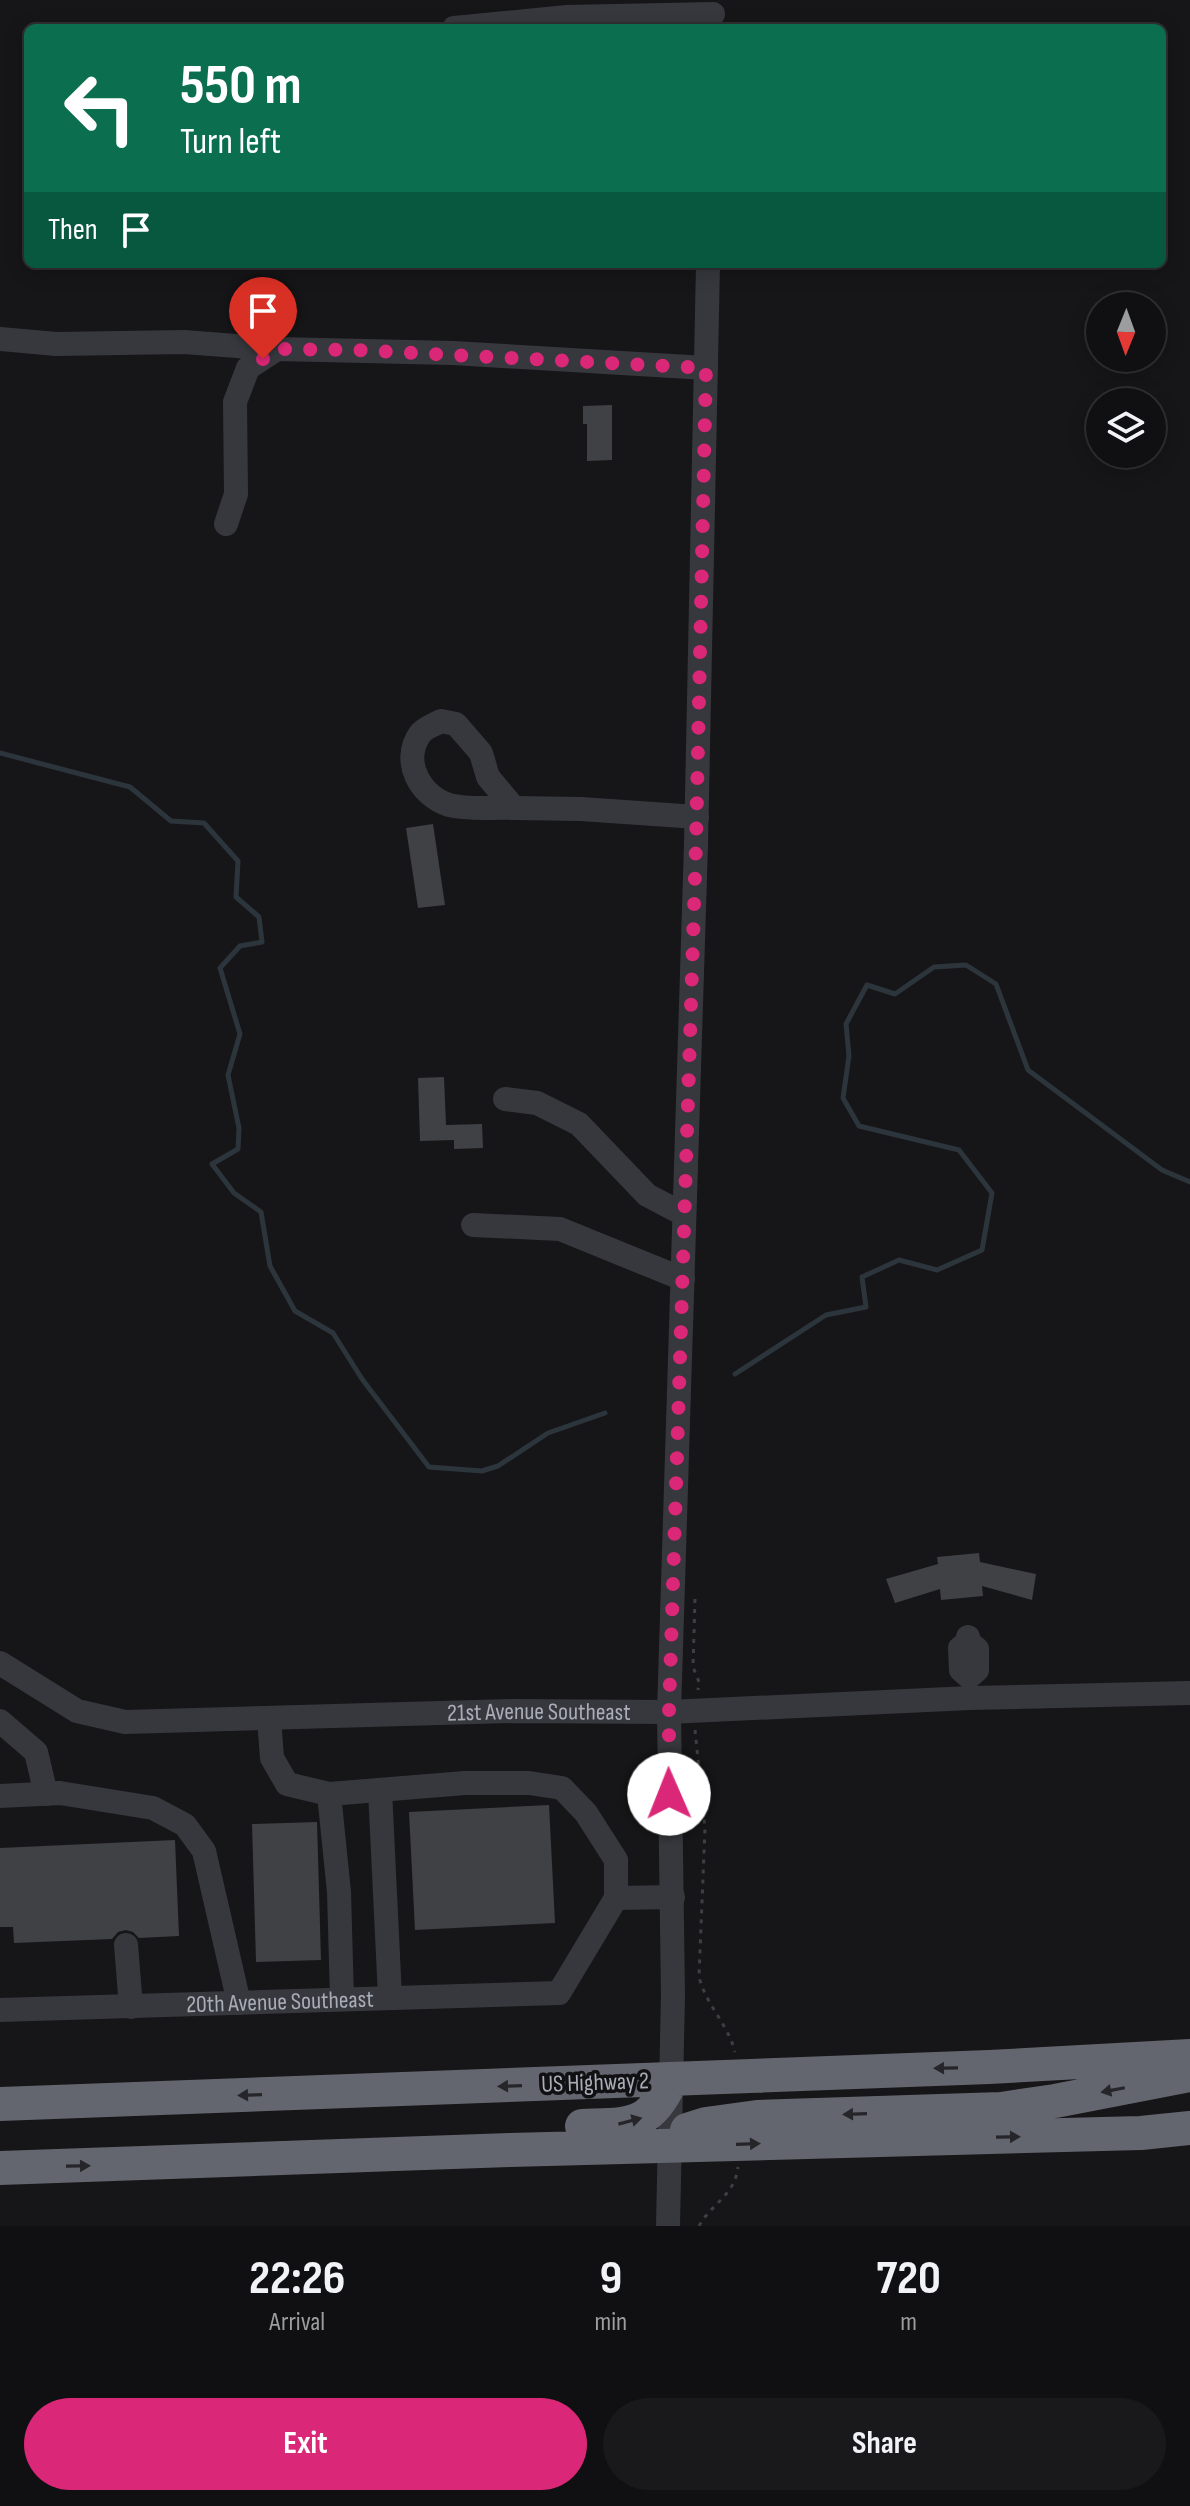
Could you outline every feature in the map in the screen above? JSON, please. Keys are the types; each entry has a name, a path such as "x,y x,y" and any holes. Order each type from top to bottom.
{"highway":[{"name":"US Highway 2","path":"0,2104 989,2067 1190,2056"},
{"path":"670,2146 684,2131 706,2124 757,2117 1001,2109 1190,2075"},
{"path":"163,2164 382,2135 632,2123 652,2112 672,2079"},
{"path":"0,2168 1141,2133 1190,2128"}],"street":[{"path":"495,24 567,17 713,14"},
{"path":"668,2226 673,1897 669,1712 697,817 708,268"},
{"path":"0,339 56,344 184,342 277,349 453,353 706,368"},
{"path":"226,524 236,494 235,402 248,368 277,349"},
{"path":"514,808 697,817"},
{"path":"505,1099 537,1103 579,1124 647,1195 683,1214"},
{"path":"473,1225 560,1229 683,1279"},
{"path":"968,1640 960,1648 960,1659 961,1670 969,1687"},
{"name":"21st Avenue Southeast","path":"0,1663 77,1711 125,1722 514,1711 669,1712 969,1687 1190,1693"},
{"path":"269,1718 272,1758 287,1784 329,1794 465,1783 529,1783 562,1788 586,1813 616,1860 616,1898 673,1897"},
{"path":"0,1721 36,1752 46,1794"},
{"path":"380,1790 390,1997"},
{"path":"0,1796 60,1793 153,1808 185,1825 204,1851 239,2003"},
{"path":"329,1794 339,1892 342,1998"},
{"name":"20th Avenue Southeast","path":"0,2010 559,1993 616,1898"},
{"path":"126,1945 131,2007"}],"path":[{"path":"695,1735 705,1828 699,1977 704,1997 729,2032 735,2051"},
{"path":"699,2226 732,2189 738,2162"}],"building":[{"path":"612,405 612,460 587,461 587,424 583,424 583,406"},
{"path":"433,824 445,905 418,908 406,828"},
{"path":"444,1077 446,1125 482,1124 483,1148 454,1149 454,1140 420,1141 418,1078"},
{"path":"979,1553 980,1562 1036,1574 1032,1600 982,1586 983,1596 941,1600 940,1589 895,1603 886,1579 938,1564 937,1557"},
{"path":"549,1805 555,1923 415,1930 409,1812"},
{"path":"317,1822 321,1960 256,1962 252,1824"},
{"path":"175,1840 179,1936 139,1938 126,1930 118,1932 112,1939 14,1943 13,1927 0,1927 0,1848"}],"waterway":[{"path":"0,753 130,787 171,821 204,823 238,861 236,897 259,917 262,942 240,946 220,968 240,1034 228,1075 239,1128 238,1149 212,1164 234,1193 261,1212 270,1266 295,1311 333,1333 362,1379 429,1467 482,1471 498,1466 548,1433 605,1413"},
{"path":"735,1374 826,1315 866,1307 862,1277 899,1260 937,1270 982,1250 992,1193 959,1150 859,1126 843,1098 849,1056 846,1024 867,985 895,994 934,967 966,965 996,984 1028,1070 1162,1170 1190,1182"}],"route":[{"path":"263,359 277,349 355,350 706,368 669,1794"}]}
